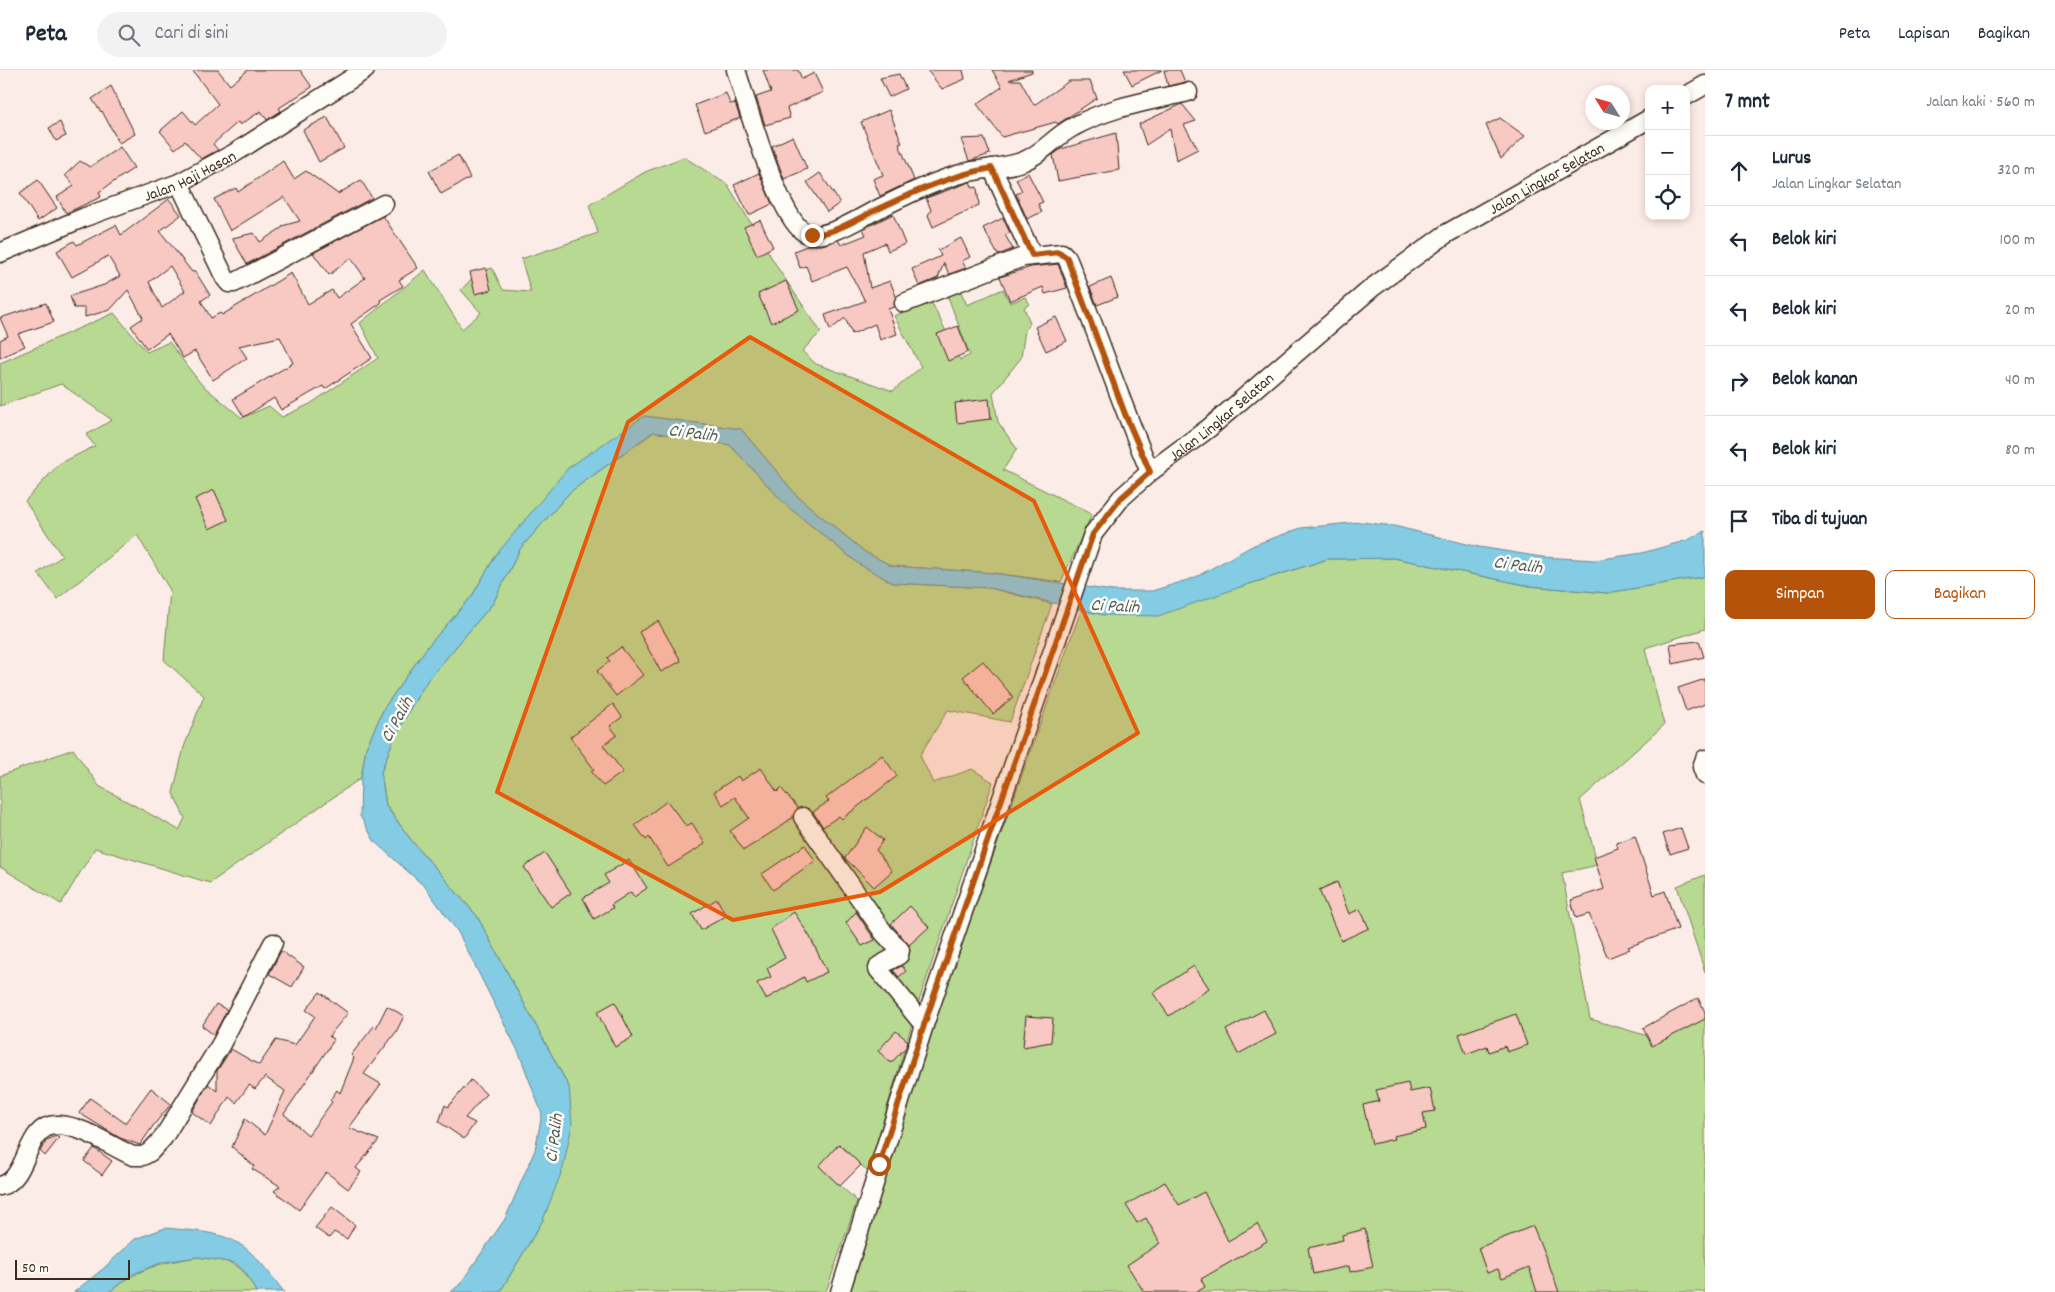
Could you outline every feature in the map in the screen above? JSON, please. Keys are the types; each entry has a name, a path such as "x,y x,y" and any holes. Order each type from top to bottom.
{"street":[{"name":"Jalan Haji Hasan","path":"0,253 85,217 179,183 240,149 365,70"},
{"path":"736,70 777,191 795,223 804,232 812,235 824,234 841,227 934,183 967,172 1011,166 1033,157 1049,147 1071,128 1096,115 1188,92"},
{"path":"1690,94 1705,85"},
{"name":"Jalan Lingkar Selatan","path":"840,1292 924,1025 1093,534 1121,498 1150,472 1209,428 1373,287 1446,234 1645,121"},
{"path":"992,168 1032,255"},
{"path":"179,183 225,278 229,283 234,284 384,204"},
{"path":"904,303 1023,256 1059,252 1067,258 1125,414 1150,472"},
{"path":"1705,759 1702,767 1705,775"},
{"path":"803,817 884,933 900,950 899,954 879,966 878,969 924,1025"},
{"path":"0,1186 12,1180 37,1136 44,1128 50,1126 76,1128 133,1156 143,1156 150,1152 163,1138 221,1044 273,943"}],"highlighted area":[{"path":"750,337 1034,501 1138,733 880,892 733,920 497,792 628,422"}],"green space":[{"path":"684,157 728,185 779,270 821,332 802,351 816,364 893,391 921,367 894,316 930,299 960,360 970,355 948,297 960,290 967,305 1003,289 1010,303 1025,297 1030,304 1024,307 1030,323 1025,330 1021,358 993,393 998,422 1017,449 1003,470 1092,514 1061,582 993,573 892,566 865,552 798,497 741,429 644,416 496,555 472,596 428,646 384,708 366,748 361,778 210,883 95,848 61,904 0,867 0,776 73,749 99,786 179,830 185,818 173,793 184,747 204,696 164,660 170,590 137,535 57,599 38,573 62,556 25,501 59,464 95,446 86,435 112,420 61,384 0,406 0,363 114,313 147,352 169,342 201,384 242,418 269,406 282,417 310,404 378,358 360,323 425,270 462,329 481,313 461,290 478,272 492,268 503,290 531,292 521,259 598,233 589,205 645,172"},
{"path":"654,432 730,445 787,506 859,564 893,583 990,588 1052,604 1010,722 948,710 920,755 933,783 972,769 993,782 917,1007 868,1172 840,1145 819,1166 857,1201 826,1292 500,1292 543,1220 569,1087 477,916 411,840 386,805 381,772 392,743 427,681 493,603 520,549 570,492"},
{"path":"1394,558 1530,586 1607,593 1701,577 1705,574 1705,629 1645,648 1664,725 1580,800 1598,865 1562,873 1590,1019 1655,1038 1705,1012 1705,1292 848,1292 926,1044 1081,610 1104,615 1243,586 1328,559"},
{"path":"1705,875 1705,972 1677,886"},
{"path":"198,1257 234,1264 245,1273 256,1292 109,1292 131,1277 151,1267"}],"water":[{"name":"Ci Palih","path":"644,416 741,429 798,497 865,552 892,566 993,573 1113,591 1152,591 1194,578 1254,545 1301,528 1361,522 1394,526 1479,547 1542,557 1595,560 1642,553 1688,540 1705,531 1705,574 1702,577 1607,593 1530,586 1394,558 1328,559 1158,616 1104,615 990,588 893,583 859,564 787,506 730,445 653,432 570,492 520,549 493,603 427,681 392,743 381,772 386,806 411,840 477,916 569,1087 572,1125 563,1168 543,1220 500,1292 451,1292 460,1284 505,1219 535,1150 542,1114 519,1053 458,932 425,887 375,842 360,816 361,778 366,748 384,708 428,646 472,596 496,555 568,468"},
{"path":"165,1228 207,1233 235,1241 257,1259 284,1292 256,1292 246,1273 235,1263 198,1257 163,1262 131,1275 109,1292 74,1292 104,1268 135,1239"}],"building":[{"path":"192,70 218,70 230,85 248,70 300,70 312,87 279,108 281,111 267,120 261,111 240,125 238,122 213,144 218,150 201,159 185,141 175,149 160,131 183,111 195,125 218,104"},
{"path":"763,70 798,70 802,79 814,73 823,92 787,108 790,118 765,125 756,97 771,92"},
{"path":"927,70 963,70 965,79 942,89"},
{"path":"992,70 1032,70 1032,72 1009,80 1020,80 1034,105 1069,81 1090,81 1097,98 1058,124 1056,122 1002,137 977,104 1002,87"},
{"path":"1124,70 1162,70 1132,85"},
{"path":"1164,70 1180,70 1185,82 1168,86"},
{"path":"899,74 906,89 889,97 880,78"},
{"path":"111,86 135,134 119,143 102,111 92,99"},
{"path":"726,93 730,104 735,103 740,118 705,131 695,105"},
{"path":"1182,104 1196,121 1184,125 1198,149 1176,160 1170,129 1146,145 1139,124"},
{"path":"889,110 902,143 899,144 914,180 880,196 873,179 883,175 861,122"},
{"path":"327,117 344,148 319,162 303,130"},
{"path":"1500,118 1525,136 1501,159 1486,125"},
{"path":"60,122 66,136 56,141 49,128"},
{"path":"1116,133 1119,170 1058,181 1053,155 1061,149"},
{"path":"793,136 807,169 784,179 772,146"},
{"path":"984,138 990,154 969,161 961,139"},
{"path":"120,147 134,168 99,192 101,197 66,213 57,197 74,186 65,175 80,161 90,167"},
{"path":"458,155 470,178 441,194 429,171"},
{"path":"283,161 294,179 306,171 338,194 361,180 372,198 247,264 232,238 254,233 260,242 282,226 300,221 284,197 230,231 214,199 236,188 238,192"},
{"path":"759,173 772,204 749,215 734,185"},
{"path":"820,173 840,203 827,212 807,182"},
{"path":"1028,173 1043,202 1038,204 1042,212 1027,219 1016,194 1022,191 1016,179"},
{"path":"38,180 57,208 38,221 20,193"},
{"path":"970,182 973,188 977,187 979,205 933,227 928,215 931,210 926,198"},
{"path":"169,199 181,215 160,231 192,272 195,271 210,295 201,301 211,318 220,313 222,315 291,273 308,304 332,290 337,298 365,278 351,258 329,275 313,253 383,216 418,268 399,280 403,286 380,300 381,303 351,324 372,358 325,389 323,386 281,410 274,398 244,417 233,399 293,363 280,337 239,346 247,358 213,380 195,351 183,358 168,334 147,349 131,326 143,318 128,290 110,310 85,317 85,308 74,308 70,296 104,285 120,276 108,256 72,277 57,251 74,241 77,245 116,225 121,235","holes":["170,266 185,291 162,308 149,282"]},
{"path":"893,214 905,244 888,251 885,243 864,252 870,288 890,281 896,296 894,307 888,309 897,334 880,340 875,324 852,334 845,318 830,330 825,315 865,301 847,267 812,281 806,266 800,268 794,251 809,245 822,245 838,240 841,245 866,235 863,229"},
{"path":"1003,218 1010,233 1005,235 1013,249 998,255 983,228"},
{"path":"760,220 773,247 757,255 744,227"},
{"path":"961,238 970,257 962,261 966,268 949,274 944,263 938,278 919,286 912,269 941,256 938,250"},
{"path":"1058,264 1067,288 1045,294 1043,287 1010,301 1000,277 1031,267"},
{"path":"486,268 491,290 475,294 470,272"},
{"path":"1111,278 1118,297 1097,305 1090,287"},
{"path":"786,281 799,310 771,323 758,294"},
{"path":"46,303 54,322 18,334 25,346 0,358 0,340 8,336 0,318"},
{"path":"1056,317 1067,341 1046,351 1035,327"},
{"path":"958,326 968,352 948,361 937,334"},
{"path":"989,399 991,419 957,423 955,403"},
{"path":"214,490 228,520 209,529 195,499"},
{"path":"658,621 681,661 661,672 639,632"},
{"path":"1699,641 1704,657 1673,664 1670,644"},
{"path":"621,647 643,675 616,696 597,671 610,661 607,658"},
{"path":"983,661 1013,697 993,714 963,677"},
{"path":"1705,679 1705,704 1686,711 1678,688"},
{"path":"613,704 622,717 610,726 617,735 603,745 623,772 603,786 591,771 594,769 570,737"},
{"path":"882,755 897,776 842,819 839,816 823,827 813,812 829,801 826,798"},
{"path":"761,768 777,792 781,788 798,808 793,817 744,850 730,831 749,818 735,797 723,805 714,792 738,776 741,781"},
{"path":"667,801 686,826 692,823 705,844 668,867 649,837 646,840 635,825"},
{"path":"867,827 883,840 876,850 892,871 874,887 845,858"},
{"path":"1681,828 1688,848 1670,854 1663,834"},
{"path":"1635,836 1654,895 1665,891 1678,929 1628,947 1630,949 1608,958 1589,914 1576,918 1571,900 1604,889 1594,857 1618,848 1616,843"},
{"path":"805,845 815,861 773,890 762,874"},
{"path":"545,853 571,893 551,907 524,867"},
{"path":"629,860 647,888 634,897 631,892 611,905 613,908 594,919 583,898 609,883 604,875"},
{"path":"1337,882 1349,914 1360,909 1369,928 1341,941 1319,890"},
{"path":"717,899 726,916 701,930 692,914"},
{"path":"910,906 929,927 909,945 891,924"},
{"path":"794,912 810,937 827,972 806,982 804,977 766,999 757,983 771,977 767,968 785,958 771,929"},
{"path":"856,912 875,940 862,946 846,923"},
{"path":"281,951 304,967 292,987 269,974"},
{"path":"902,966 906,971 899,977 893,970"},
{"path":"1194,966 1209,988 1169,1016 1153,993"},
{"path":"320,992 348,1013 329,1036 334,1040 284,1114 308,1135 332,1102 330,1100 337,1090 340,1093 354,1058 351,1055 374,1026 376,1028 387,1006 404,1016 396,1032 364,1074 381,1084 349,1128 379,1140 356,1168 361,1172 348,1189 326,1172 299,1210 274,1191 280,1186 252,1169 254,1166 232,1147 245,1119 265,1135 285,1091 265,1077 255,1089 249,1085 236,1103 229,1097 211,1126 192,1112 208,1084 217,1091 217,1071 231,1049 259,1065 276,1040 295,1045 315,1016 306,1010"},
{"path":"1698,998 1705,1012 1705,1019 1652,1046 1643,1028"},
{"path":"615,1002 633,1037 615,1047 597,1012"},
{"path":"216,1004 227,1010 214,1035 202,1026"},
{"path":"1264,1010 1276,1034 1238,1054 1226,1030"},
{"path":"1516,1014 1527,1045 1507,1052 1505,1046 1489,1052 1487,1046 1466,1054 1459,1034"},
{"path":"1026,1016 1053,1018 1051,1042 1023,1047"},
{"path":"896,1031 908,1041 906,1047 891,1063 878,1051"},
{"path":"471,1080 486,1094 465,1118 475,1123 464,1139 439,1122 445,1105 448,1107"},
{"path":"1408,1083 1410,1092 1430,1088 1435,1111 1423,1113 1426,1129 1393,1136 1394,1139 1372,1144 1363,1105 1379,1101 1376,1090"},
{"path":"151,1088 171,1104 140,1145 120,1138 79,1113 90,1098 125,1123"},
{"path":"56,1136 59,1138 45,1156 40,1151 47,1140"},
{"path":"839,1144 861,1165 840,1186 819,1166"},
{"path":"94,1148 112,1161 102,1175 84,1161"},
{"path":"1165,1182 1179,1205 1204,1192 1228,1241 1257,1224 1267,1241 1201,1279 1205,1287 1197,1292 1144,1292 1127,1265 1160,1243 1146,1218 1137,1223 1126,1205"},
{"path":"332,1207 355,1225 347,1239 334,1232 329,1238 315,1228"},
{"path":"1533,1226 1559,1292 1537,1292 1529,1267 1502,1278 1498,1269 1487,1273 1478,1248"},
{"path":"1365,1229 1373,1267 1350,1272 1349,1266 1313,1274 1308,1248 1343,1240 1342,1235"}],"route":[{"path":"812,235 824,234 841,227 934,183 967,172 992,168 1032,255 1059,252 1067,258 1090,314 1125,414 1150,472 1121,498 1093,534 924,1025 879,1164"}]}
